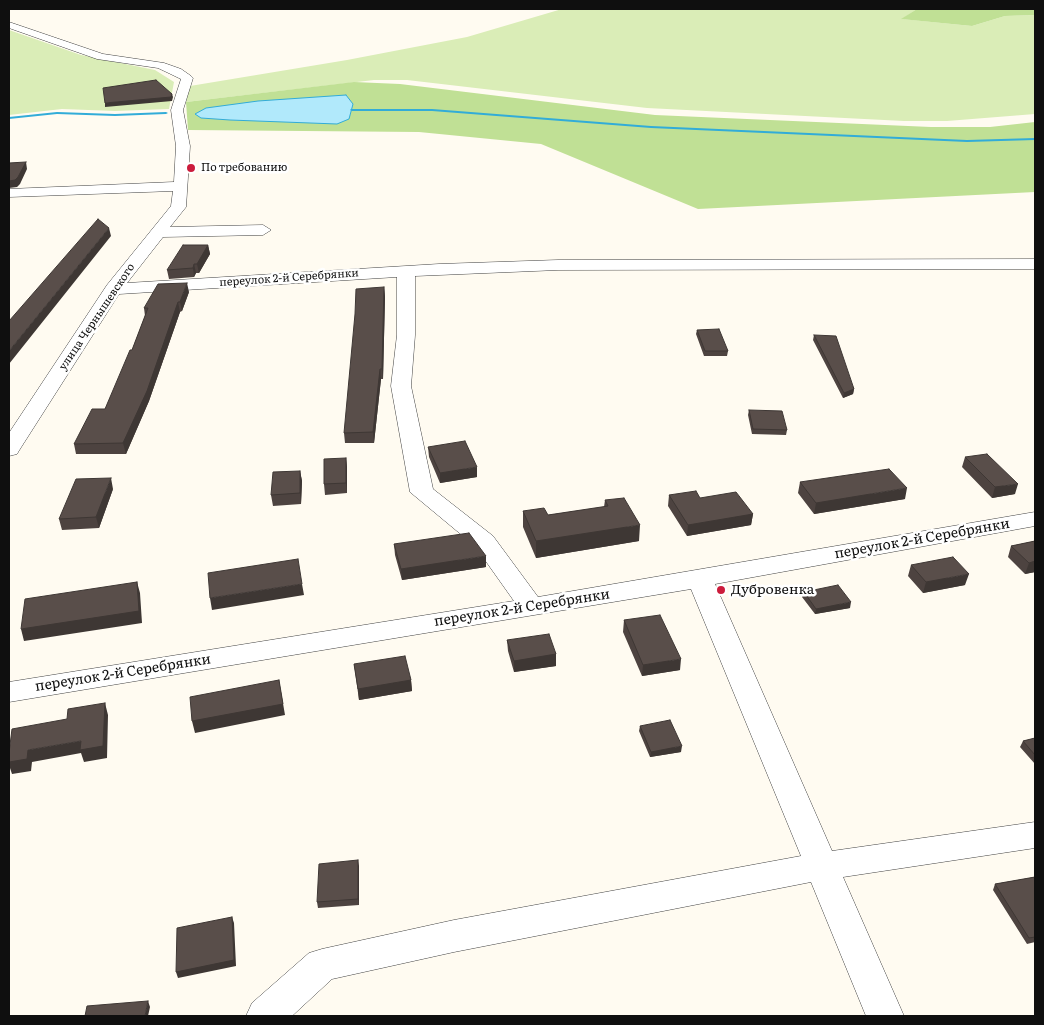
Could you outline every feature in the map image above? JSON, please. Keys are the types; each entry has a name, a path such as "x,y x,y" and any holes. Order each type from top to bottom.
{"street":[{"name":"улица Чернышевского","path":"9,25 100,57 160,65 177,71 187,78 178,110 182,146 182,186 178,207 113,290 9,449"},
{"path":"9,193 182,186"},
{"path":"158,232 263,230"},
{"name":"переулок 2-й Серебрянки","path":"113,290 406,271 558,265 1035,264"},
{"path":"406,271 406,335 401,386 422,492 484,541 531,606"},
{"name":"переулок 2-й Серебрянки","path":"9,692 700,579 1035,519"},
{"path":"700,579 885,1016"},
{"path":"264,1016 322,965 454,936 822,866 1035,835"}],"green space":[{"path":"562,9 917,9 902,19 972,26 1005,16 1035,15 1035,114 947,121 904,121 647,108 407,80 374,80 186,102 190,86 347,60 467,37"},
{"path":"917,9 1035,9 1035,15 1005,16 972,26 901,19"},
{"path":"9,30 81,55 155,70 174,82 169,109 115,111 62,109 9,115"},
{"path":"354,82 400,84 655,115 931,127 990,127 1035,122 1035,192 698,209 541,144 419,132 188,130 186,102"}],"water":[{"path":"346,95 353,104 349,119 337,124 201,118 195,114 206,108 258,101"}],"building":[{"path":"156,80 172,94 171,97 105,103 103,88"},
{"path":"26,162 18,177 15,180 9,181 9,163"},
{"path":"98,219 109,228 9,351 9,321"},
{"path":"183,245 208,245 193,268 167,270"},
{"path":"187,283 180,302 178,302 147,391 123,443 74,444 92,409 105,409 130,350 132,350 148,308 144,308 158,284"},
{"path":"384,287 382,369 380,369 373,432 344,433 356,289"},
{"path":"719,329 728,351 705,351 697,330"},
{"path":"814,335 836,336 854,389 844,393"},
{"path":"749,410 782,411 787,430 753,429"},
{"path":"465,441 477,467 440,473 428,447"},
{"path":"987,454 1018,484 995,487 965,457"},
{"path":"346,458 346,483 324,484 324,459"},
{"path":"889,469 907,488 816,503 800,482"},
{"path":"300,471 300,493 271,495 273,472"},
{"path":"111,478 96,517 59,519 76,479"},
{"path":"696,491 700,498 736,492 753,514 688,525 669,495"},
{"path":"624,498 640,525 536,541 523,511 544,508 548,515 608,506 605,500"},
{"path":"469,533 486,556 401,569 394,544"},
{"path":"1035,541 1035,561 1029,563 1011,546"},
{"path":"953,557 969,574 926,582 911,565"},
{"path":"298,559 302,584 210,598 208,573"},
{"path":"137,582 139,611 21,629 25,599"},
{"path":"838,585 851,602 816,609 804,592"},
{"path":"660,615 681,659 643,665 624,620"},
{"path":"549,634 556,654 514,661 507,640"},
{"path":"405,656 411,680 358,689 354,664"},
{"path":"279,680 283,704 192,721 190,697"},
{"path":"105,703 103,746 80,750 81,741 28,750 27,759 9,762 12,729 67,719 68,709"},
{"path":"670,720 682,746 651,752 640,726"},
{"path":"1035,738 1035,755 1023,741"},
{"path":"358,860 358,899 317,902 319,864"},
{"path":"1035,877 1035,937 1029,938 995,884"},
{"path":"232,917 234,960 176,972 177,928"},
{"path":"148,1001 145,1016 85,1016 87,1006"}],"waterway":[{"path":"352,110 432,110 651,127 967,141 1035,139"},
{"path":"9,118 57,113 115,115 166,113"}],"place":[{"name":"По требованию","path":"191,168"},
{"name":"Дубровенка","path":"721,590"}]}
